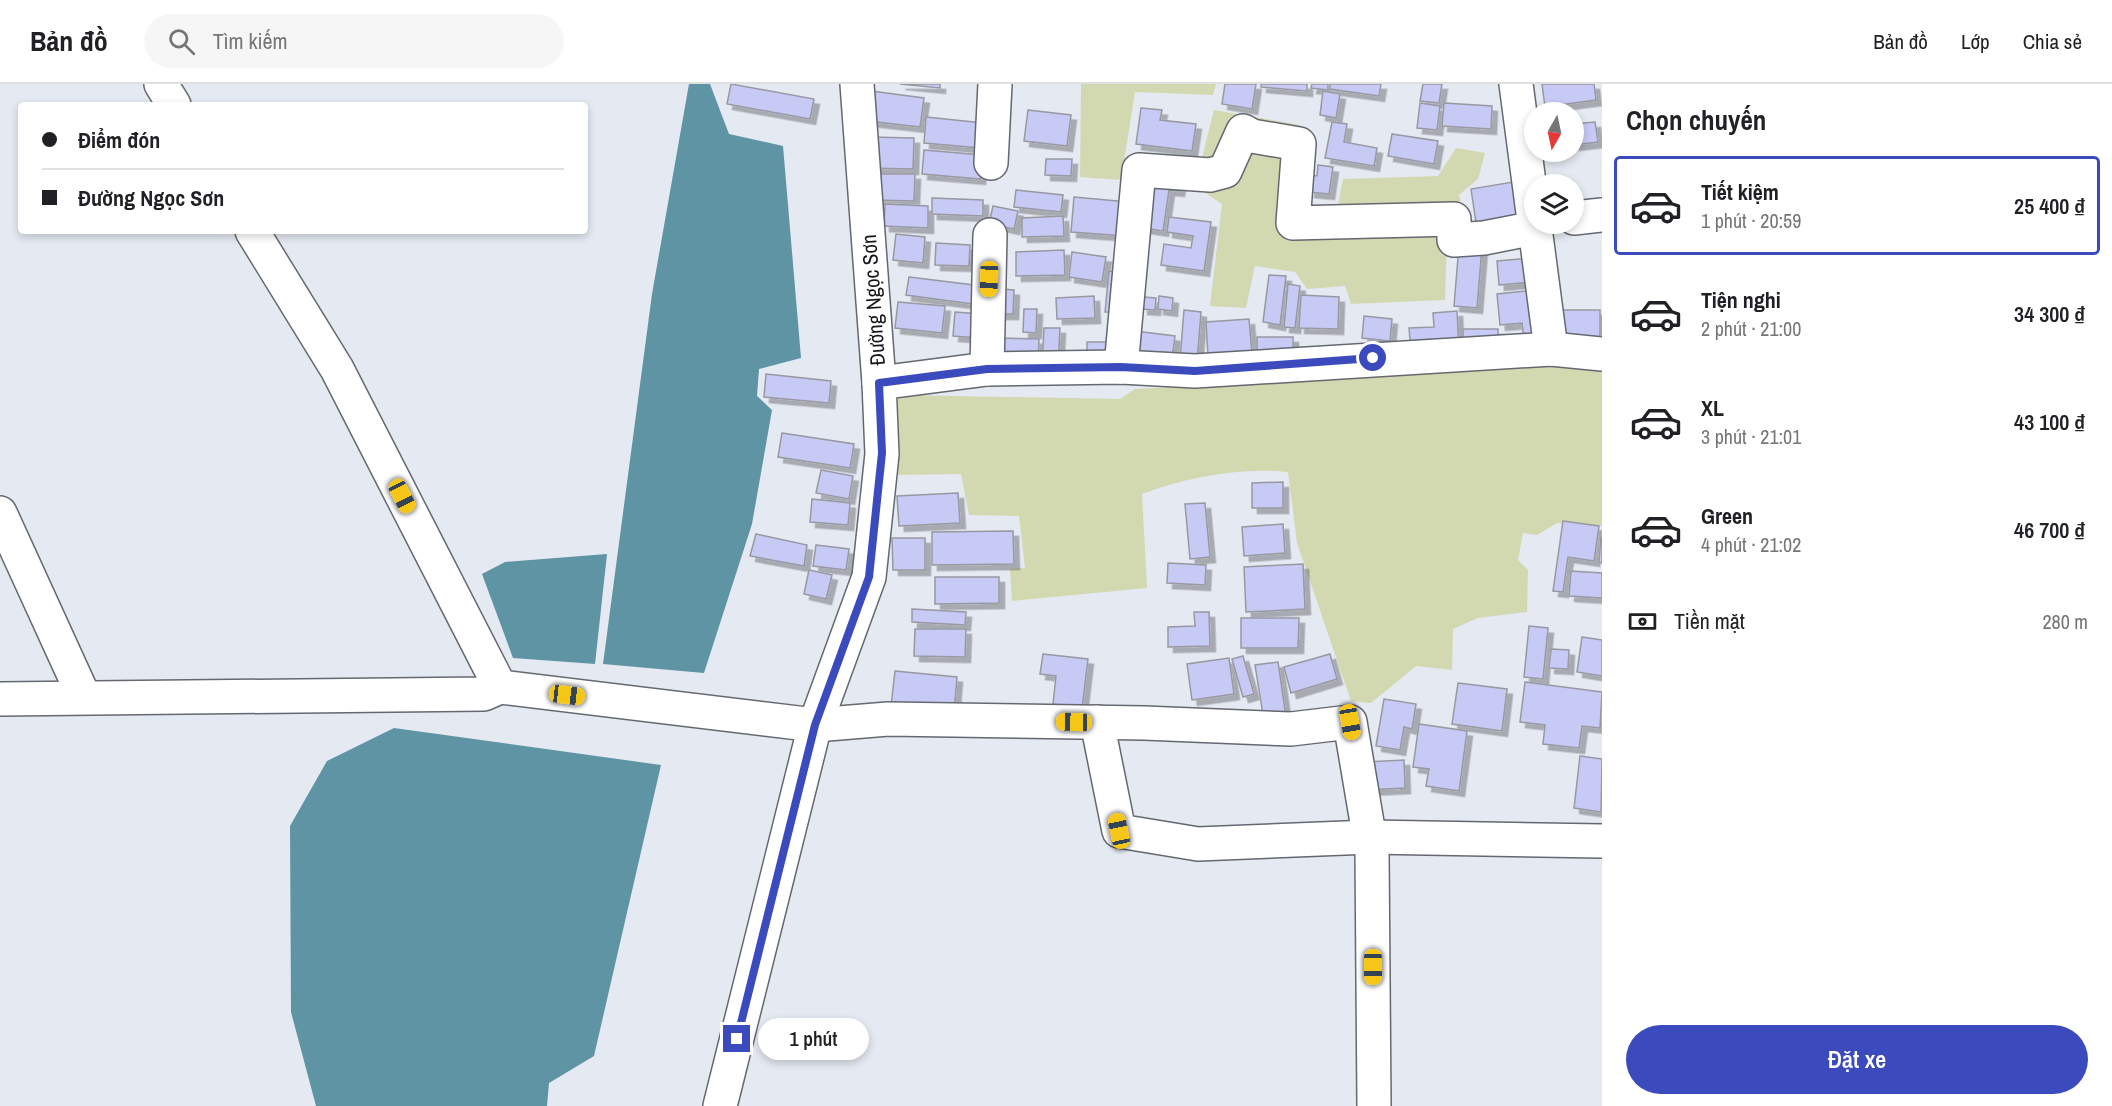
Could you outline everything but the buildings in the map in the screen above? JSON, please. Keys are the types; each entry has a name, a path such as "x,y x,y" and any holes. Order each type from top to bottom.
{"street":[{"path":"161,84 172,102"},
{"name":"Đường Ngọc Sơn","path":"720,1106 815,725 869,577 882,453 857,84"},
{"path":"991,163 995,84"},
{"path":"1516,84 1528,174"},
{"path":"1121,367 1139,170 1210,175 1225,171 1243,131 1252,136 1299,144 1293,223 1454,219 1454,240 1484,238 1524,227"},
{"path":"1584,217 1602,215"},
{"path":"254,234 337,369 500,687"},
{"path":"1536,234 1551,349"},
{"path":"987,369 990,235"},
{"path":"879,383 987,369 1121,367 1195,371 1551,349 1602,354"},
{"path":"0,513 84,697"},
{"path":"0,699 484,694 500,687 815,725 888,719 1097,722 1291,729 1350,722 1372,852 1374,1106"},
{"path":"1097,722 1119,831 1198,844 1370,837 1602,841"}],"green space":[{"path":"1081,84 1216,84 1213,95 1135,92 1121,180 1080,177"},
{"path":"1214,110 1300,125 1305,209 1337,211 1343,179 1438,176 1456,148 1485,153 1478,179 1459,195 1470,241 1447,242 1445,300 1351,304 1345,286 1307,289 1295,272 1255,266 1246,308 1210,306 1222,204 1195,186"},
{"path":"1528,358 1602,364 1602,526 1557,523 1537,535 1523,533 1518,560 1528,570 1527,612 1478,618 1453,629 1452,670 1416,666 1371,703 1351,701 1297,543 1288,472 1233,472 1195,478 1142,494 1147,588 1012,601 1010,569 1025,568 1019,516 969,515 961,474 893,475 892,408 901,395 1120,399 1135,389 1426,374"}],"water":[{"path":"689,84 710,84 729,134 783,146 801,358 759,369 757,396 772,410 752,524 704,673 603,664 652,294"},
{"path":"607,554 595,664 513,658 482,574 505,562"},
{"path":"394,728 661,765 594,1056 549,1083 547,1106 316,1106 291,1012 290,826 327,761"}],"route":[{"path":"737,1039 815,725 869,577 882,453 879,383 987,369 1121,367 1195,371 1373,358"}]}
